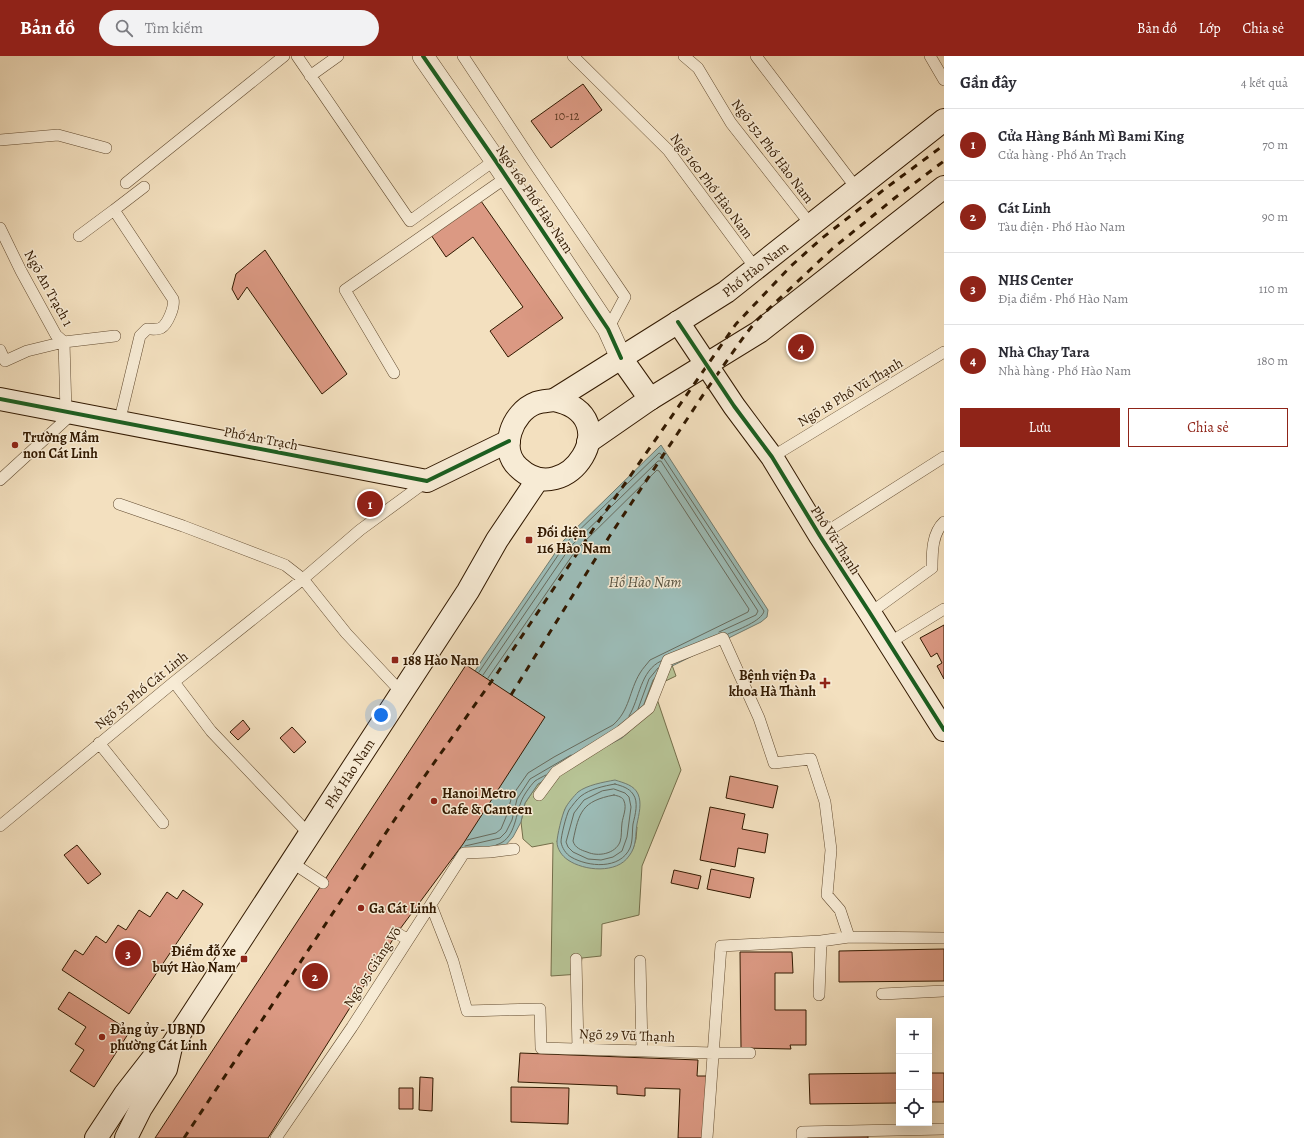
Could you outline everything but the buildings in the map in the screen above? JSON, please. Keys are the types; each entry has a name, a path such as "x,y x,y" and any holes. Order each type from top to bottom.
{"main road":[{"name":"Phố Hào Nam","path":"509,441 511,430 518,418 526,409 536,403 554,400 726,292 944,120"},
{"path":"588,442 650,399 758,332 944,188"},
{"name":"Phố Vũ Thạnh","path":"678,322 734,406 772,457 820,536 944,730"},
{"path":"621,358 650,399"},
{"name":"Phố An Trạch","path":"0,399 427,481"},
{"path":"427,481 509,441 511,457 516,466 528,476 538,479 553,478 574,468 585,455 588,442 588,426 584,417 575,409 564,402 554,400"},
{"name":"Phố Hào Nam","path":"126,1138 141,1108 166,1069 171,1047 402,693 468,590 497,540 538,479"},
{"name":"Phố Hào Nam","path":"96,1138 125,1094 153,1058 171,1047"}],"street":[{"name":"Ngõ 168 Phố Hào Nam","path":"423,56 496,160 608,329 621,358"}],"lane":[{"path":"126,183 284,56"},
{"path":"297,56 410,221 496,160"},
{"path":"310,76 338,56"},
{"name":"Ngõ 168 Phố Hào Nam","path":"463,56 530,159 626,297 608,329"},
{"name":"Ngõ 160 Phố Hào Nam","path":"573,56 668,150 756,269"},
{"name":"Ngõ 152 Phố Hào Nam","path":"684,56 698,68 731,123 811,225"},
{"path":"756,56 857,189"},
{"path":"930,56 944,80"},
{"path":"0,140 58,135 106,148"},
{"path":"394,373 345,290 507,177"},
{"path":"80,236 144,188"},
{"path":"114,210 173,299 174,303 165,325 162,328 147,329 140,336 119,422"},
{"name":"Ngõ An Trạch 1","path":"0,228 21,271 56,335 64,342 69,413"},
{"path":"0,350 5,360 27,351 64,342 115,336"},
{"name":"Ngõ 18 Phố Vũ Thạnh","path":"772,457 944,352"},
{"path":"0,480 69,413"},
{"path":"820,536 944,457"},
{"name":"Ngõ 35 Phố Cát Linh","path":"0,826 174,682 303,579 360,530 427,481"},
{"path":"119,504 183,526 284,565 303,579 346,634 402,693"},
{"path":"870,613 932,568 932,550 939,526 944,522"},
{"path":"888,643 944,609"},
{"path":"539,795 556,772 622,731 649,708 668,660 723,638 759,718 774,763 811,759 825,802 831,850 826,895 840,910 849,937"},
{"path":"174,682 211,732 309,834"},
{"path":"100,743 163,823"},
{"name":"Ngõ 95 Giảng Võ","path":"276,1138 352,1027 464,853 514,849"},
{"path":"291,862 323,883"},
{"name":"Ngõ 29 Vũ Thạnh","path":"431,906 453,961 467,1011 540,1010 541,1048 750,1053"},
{"path":"397,933 408,940"},
{"path":"708,1138 721,946 821,941 849,937 944,938"},
{"path":"818,995 821,941"},
{"path":"576,959 578,1049"},
{"path":"640,961 642,1050"},
{"path":"882,994 944,991"},
{"path":"802,1135 944,1129"}],"green space":[{"path":"672,665 676,676 653,687 681,770 642,866 639,915 602,924 601,956 582,958 580,974 551,976 553,843 532,847 523,839 521,822 525,803 538,784 562,770 639,717 653,680 660,672","holes":["565,809 637,827 633,849 557,842"]}],"water":[{"name":"Hồ Hào Nam","path":"661,445 768,610 767,617 761,622 660,672 653,680 639,717 633,728 622,738 538,784 525,803 521,822 513,837 504,847 450,859 464,688 564,540"},
{"path":"615,780 634,788 639,797 640,805 635,844 632,852 624,862 609,868 591,868 575,864 568,860 560,852 557,845 562,816 565,809 578,792 586,787"}],"railway":[{"path":"184,1138 403,807 498,672 594,528 736,324 791,266 821,239 944,145"},
{"path":"511,695 609,537 707,389 757,320 832,249 896,197 944,161"}],"cycle path":[{"path":"423,56 495,160 608,329 621,358"},
{"path":"678,322 734,406 772,457 820,536 944,730"},
{"path":"0,399 427,481 509,441"}],"place":[{"name":"Nhà Chay Tara","path":"801,347"},
{"name":"Trường Mầm non Cát Linh","path":"15,445"},
{"name":"Cửa Hàng Bánh Mì Bami King","path":"370,504"},
{"name":"Đối diện 116 Hào Nam","path":"529,540"},
{"name":"188 Hào Nam","path":"395,660"},
{"name":"Bệnh viện Đa khoa Hà Thành","path":"825,683"},
{"name":"Hanoi Metro Cafe & Canteen","path":"434,801"},
{"name":"Ga Cát Linh","path":"361,908"},
{"name":"NHS Center","path":"128,953"},
{"name":"Điểm đỗ xe buýt Hào Nam","path":"244,959"},
{"name":"Cát Linh","path":"315,976"},
{"name":"Đảng ủy - UBND phường Cát Linh","path":"102,1037"}]}
